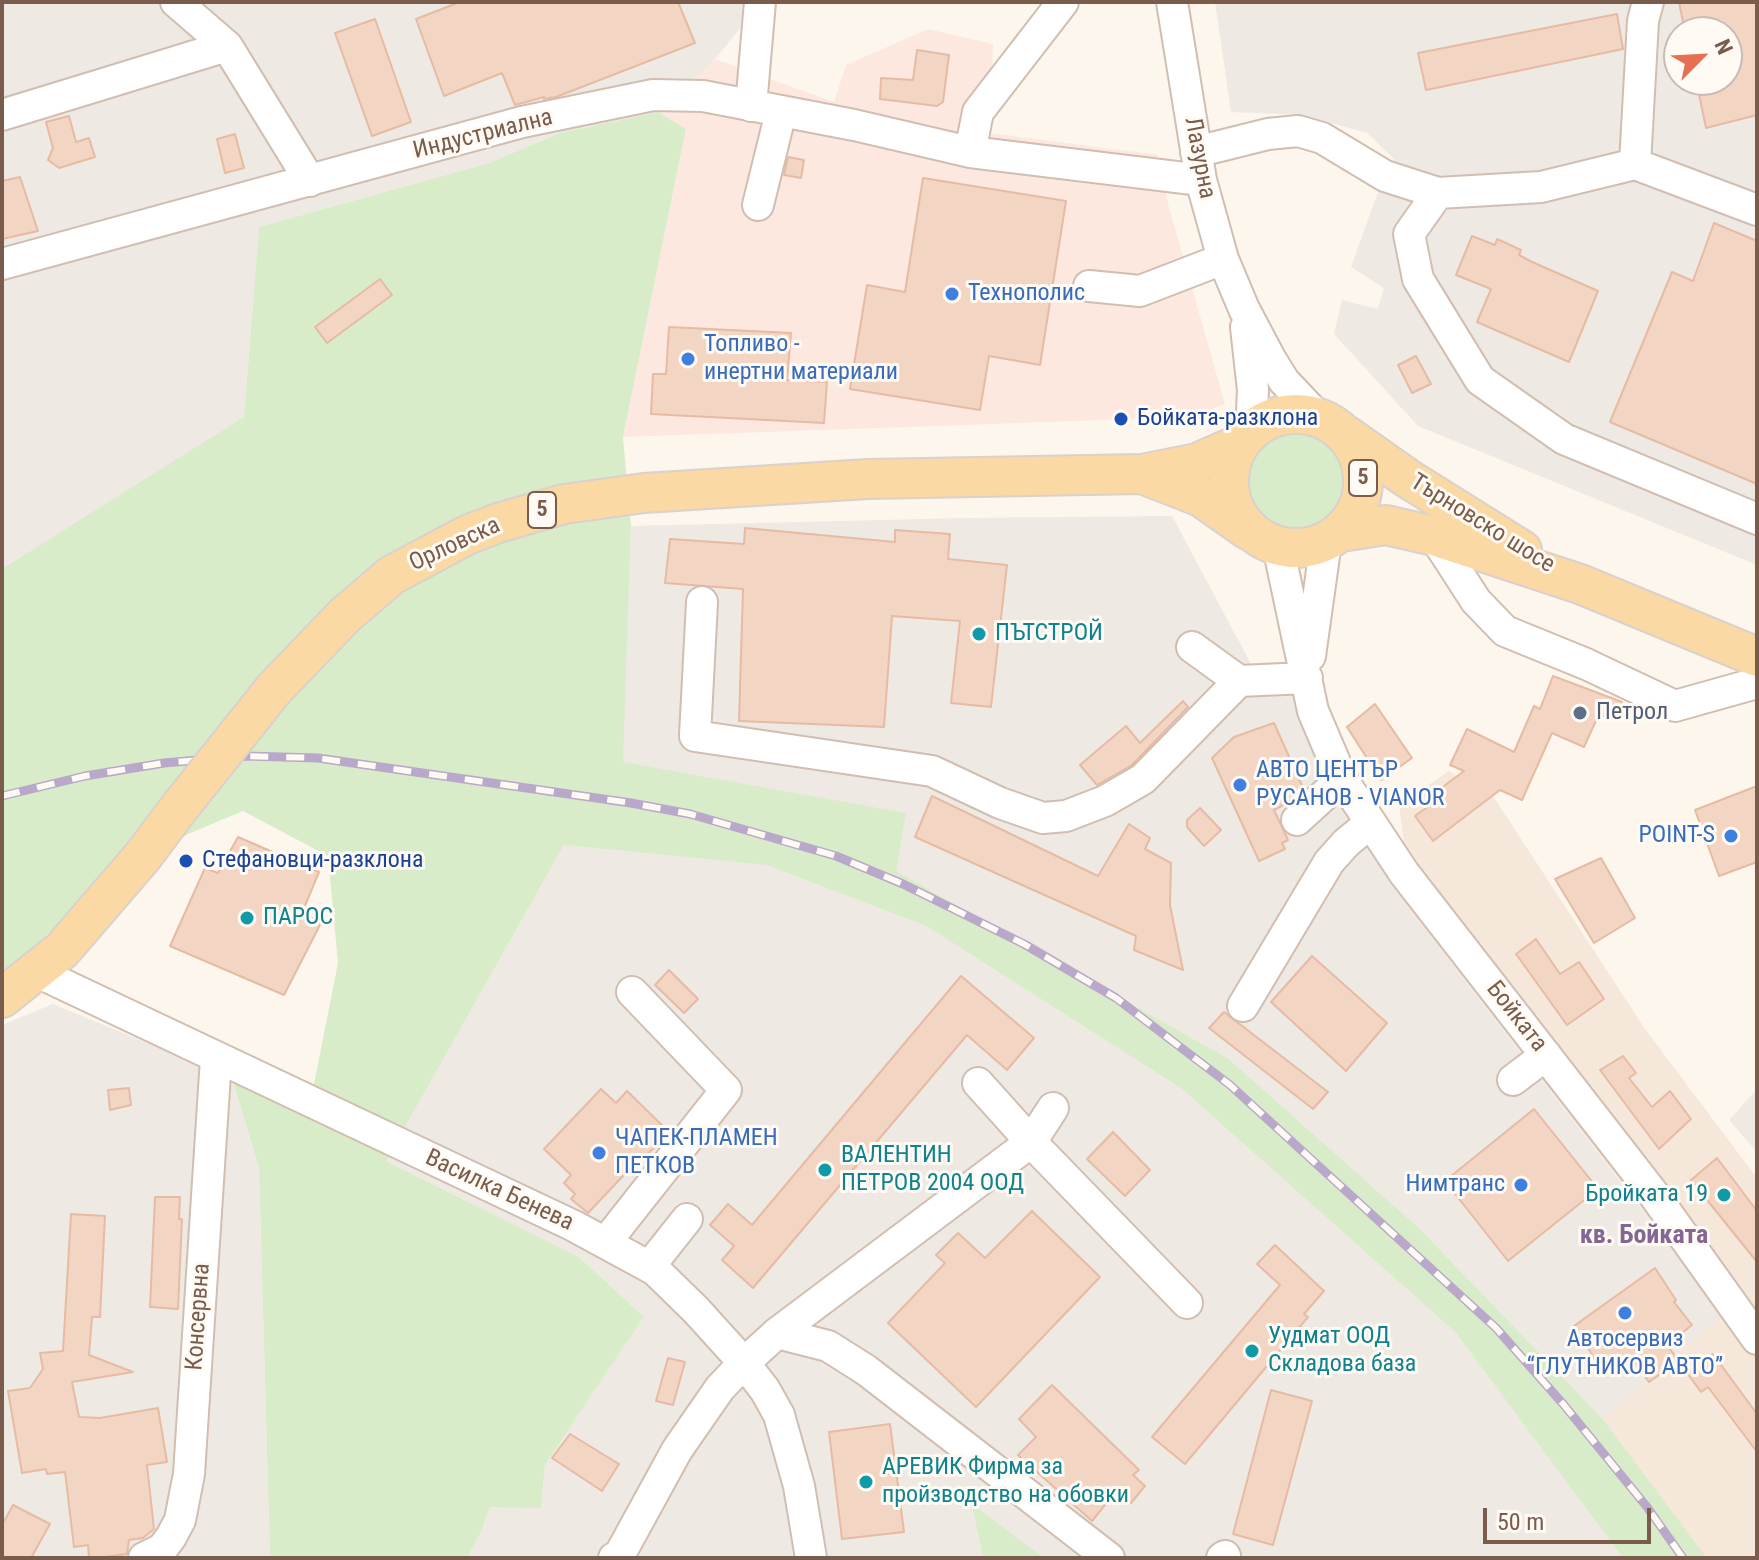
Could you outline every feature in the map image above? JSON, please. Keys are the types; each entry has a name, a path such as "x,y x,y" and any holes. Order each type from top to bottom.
{"main road":[{"name":"5","path":"1246,437 1266,421 1283,415 1301,414 1332,426 1358,453 1363,474 1362,495 1355,515 1334,537 1310,547 1268,541"},
{"name":"Търновско шосе","path":"1332,426 1469,517 1580,584"},
{"name":"Орловска","path":"2,998 62,950 89,920 274,689 334,626 392,575 467,535 564,504 670,491 868,479 1142,474 1197,463 1246,437"},
{"path":"1246,437 1231,463 1229,484 1233,504 1243,522 1268,541"},
{"name":"Орловска","path":"1142,474 1201,497 1268,541"},
{"name":"Търновско шосе","path":"1334,537 1386,525 1434,536 1580,584 1757,657"}],"street":[{"path":"176,2 227,46 310,181"},
{"path":"751,106 760,2"},
{"path":"970,152 978,112 1063,2"},
{"name":"Лазурна","path":"1172,2 1198,166 1223,259 1244,309 1284,381 1332,426"},
{"path":"1635,164 1643,21 1648,2"},
{"path":"2,115 227,46"},
{"name":"Индустриална","path":"2,264 522,122 653,95 703,96 970,152 1198,166"},
{"path":"758,205 781,112"},
{"path":"1198,166 1268,134 1298,131 1322,138 1385,176 1438,193 1541,187 1635,164 1757,210"},
{"path":"1438,193 1409,234 1418,279 1480,380 1564,439 1757,519"},
{"path":"1089,286 1140,291 1223,259"},
{"name":"Лазурна","path":"1244,309 1253,390 1246,437"},
{"path":"1434,536 1476,601 1505,631 1586,664 1675,706 1757,683"},
{"name":"Бойката","path":"1307,678 1334,537"},
{"name":"Бойката","path":"1268,541 1307,678 1313,711 1342,779 1369,824 1652,1192 1757,1339"},
{"path":"702,602 695,736 932,771 1000,803 1043,818 1066,816 1105,801 1143,779 1239,681"},
{"path":"1192,647 1239,681 1307,678"},
{"path":"1297,820 1342,779"},
{"path":"1243,1006 1329,862 1369,824"},
{"name":"Василка Бенева","path":"35,971 606,1242 649,1267 696,1310 744,1363 779,1415 790,1445 811,1558"},
{"path":"606,1242 726,1090 632,992"},
{"path":"1513,1080 1546,1055"},
{"name":"Консервна","path":"155,1555 180,1520 189,1474 216,1058"},
{"path":"978,1083 1187,1303"},
{"path":"614,1558 619,1556 677,1450 720,1388 744,1363 777,1333 1031,1142 1053,1108"},
{"path":"649,1267 687,1219"},
{"path":"777,1333 828,1346 866,1370 1109,1558"}],"shaded area":[{"path":"2,2 762,2 715,59 658,112 560,133 489,163 259,227 244,417 2,573"},
{"path":"1215,2 1757,2 1757,565 1418,426 1334,334 1342,300 1378,309 1384,288 1351,267 1379,189 1394,159 1367,133 1302,115 1231,112"},
{"path":"928,29 993,44 990,133 1158,155 1168,204 1225,404 1191,417 623,437 686,130 658,112 715,59 834,102 846,65"},
{"path":"1172,516 1251,664 1283,662 1324,766 1371,851 1413,913 1723,1315 1603,1419 1419,1228 1229,1059 895,871 622,763 631,526"},
{"path":"1449,771 1495,799 1645,1029 1757,1178 1757,1558 1707,1558 1603,1419 1723,1314 1413,913 1399,805"},
{"path":"564,845 766,865 926,926 1182,1089 1455,1332 1623,1558 1044,1558 973,1505 983,1558 467,1558 490,1507 541,1507 545,1465 644,1317 579,1257 386,1161"},
{"path":"53,1004 232,1078 259,1168 270,1558 2,1558 2,1025"},
{"path":"1757,1089 1757,1152 1729,1120"}],"green space":[{"path":"658,112 686,129 623,437 631,526 623,762 906,813 896,871 1229,1059 1419,1228 1603,1419 1707,1558 1623,1558 1455,1332 1182,1089 926,926 766,865 564,845 386,1161 579,1257 644,1317 545,1465 541,1508 490,1507 467,1558 270,1558 259,1168 232,1078 313,1089 338,963 328,856 243,811 188,834 82,900 2,979 2,569 244,417 259,227 489,163 560,133"},
{"path":"1288,431 1308,431 1334,445 1345,462 1348,481 1345,500 1334,517 1308,531 1288,531 1270,523 1256,509 1248,491 1248,471 1256,453 1270,439"},
{"path":"972,1504 1044,1558 983,1558"}],"building":[{"path":"460,2 678,2 695,43 556,97 515,105 502,73 444,96 416,19"},
{"path":"1679,2 1757,2 1757,115 1706,128 1699,96 1743,96 1743,16 1682,16"},
{"path":"1617,14 1623,49 1426,90 1418,53"},
{"path":"375,19 411,122 372,136 335,33"},
{"path":"917,50 949,55 943,102 937,106 880,99 881,78 913,80"},
{"path":"69,116 76,142 89,138 95,157 59,168 48,160 53,148 46,122"},
{"path":"235,134 244,168 225,173 217,139"},
{"path":"788,157 804,160 801,178 784,175"},
{"path":"20,177 38,231 2,239 2,181"},
{"name":"Технополис","path":"923,178 1066,201 1040,365 989,356 980,410 850,389 867,285 905,292"},
{"path":"1714,223 1757,241 1757,484 1610,422 1672,272 1693,281"},
{"path":"1472,236 1495,245 1497,239 1521,250 1519,255 1530,261 1598,291 1569,362 1477,322 1491,289 1456,275"},
{"path":"380,279 392,295 327,343 315,327"},
{"path":"669,327 791,333 787,380 827,382 824,423 651,414 653,374 666,374"},
{"path":"1416,356 1431,384 1412,393 1398,365"},
{"path":"745,528 895,542 895,530 950,534 948,559 1007,565 991,707 951,703 960,621 892,616 884,727 739,721 743,589 665,583 670,539 744,544"},
{"path":"1553,676 1622,702 1615,720 1599,714 1584,747 1552,733 1522,800 1500,790 1433,841 1415,816 1430,805 1432,795 1464,771 1450,765 1467,729 1514,752 1534,706 1540,709"},
{"path":"1183,701 1188,707 1132,765 1097,785 1080,765 1126,726 1140,743"},
{"path":"1375,704 1412,758 1381,780 1347,727"},
{"path":"1274,723 1304,790 1274,810 1288,840 1282,843 1285,849 1259,861 1212,758 1234,737"},
{"name":"POINT-S","path":"1757,786 1757,862 1719,876 1695,810"},
{"path":"932,796 1098,876 1129,824 1150,838 1145,849 1171,863 1170,905 1183,970 1134,950 1136,936 915,837"},
{"path":"1200,808 1221,830 1204,846 1187,827 1187,820"},
{"name":"ПАРОС","path":"238,837 319,872 302,913 321,923 284,995 170,946 205,868 218,873"},
{"path":"1601,858 1635,918 1594,943 1555,879"},
{"path":"1536,939 1560,974 1579,962 1604,999 1567,1025 1516,954"},
{"path":"1312,956 1387,1023 1346,1071 1271,1002"},
{"path":"669,970 698,999 684,1013 655,985"},
{"path":"961,976 1034,1038 1007,1070 967,1035 753,1288 722,1260 734,1246 710,1225 728,1204 752,1225"},
{"path":"1224,1012 1328,1092 1313,1109 1209,1028"},
{"path":"1623,1056 1636,1073 1629,1078 1652,1107 1670,1091 1691,1119 1659,1149 1600,1070"},
{"path":"129,1088 131,1105 110,1110 108,1090"},
{"name":"ЧАПЕК-ПЛАМЕН ПЕТКОВ","path":"601,1089 616,1103 627,1091 669,1132 588,1213 571,1199 575,1194 564,1183 571,1175 544,1149"},
{"path":"1534,1109 1598,1189 1508,1261 1445,1181"},
{"path":"1113,1132 1150,1170 1125,1196 1087,1159"},
{"name":"Бройката 19","path":"1717,1158 1757,1211 1757,1262 1691,1180"},
{"path":"155,1197 180,1197 178,1309 150,1307"},
{"path":"1032,1211 1100,1277 976,1407 888,1323 945,1263 936,1255 958,1233 985,1258"},
{"path":"71,1214 105,1216 100,1317 92,1317 89,1355 133,1372 72,1382 79,1417 100,1418 158,1408 167,1462 147,1465 154,1529 143,1538 129,1540 127,1554 97,1558 89,1558 88,1545 74,1547 65,1472 47,1474 46,1469 22,1473 8,1391 30,1388 43,1369 40,1353 63,1351"},
{"name":"Уудмат ООД Складова база","path":"1275,1245 1324,1291 1304,1314 1308,1317 1185,1464 1152,1437 1280,1285 1257,1264"},
{"path":"1655,1268 1676,1300 1674,1302 1692,1325 1667,1345 1679,1361 1649,1382 1629,1355 1603,1372 1574,1326"},
{"path":"1713,1354 1757,1414 1757,1452 1708,1387 1701,1392 1687,1373"},
{"path":"668,1358 685,1362 673,1405 656,1401"},
{"path":"1052,1385 1139,1470 1133,1475 1145,1486 1131,1503 1117,1490 1092,1521 1018,1455 1036,1437 1019,1419"},
{"path":"1271,1390 1312,1401 1273,1545 1233,1534"},
{"name":"АРЕВИК Фирма за пройзводство на обовки","path":"890,1424 904,1532 842,1539 829,1432"},
{"path":"570,1434 619,1464 602,1491 552,1458"},
{"path":"13,1505 50,1524 31,1558 2,1558 2,1525"}],"railway":[{"path":"2,796 85,776 164,763 245,756 318,758 690,814 836,856 903,884 1024,944 1116,998 1230,1085 1496,1328 1647,1507 1683,1558"}],"place":[{"name":"Технополис","path":"952,294"},
{"name":"Топливо - инертни материали","path":"688,359"},
{"name":"Бойката-разклона","path":"1121,419"},
{"name":"ПЪТСТРОЙ","path":"979,634"},
{"name":"Петрол","path":"1580,713"},
{"name":"АВТО ЦЕНТЪР РУСАНОВ - VIANOR","path":"1240,785"},
{"name":"POINT-S","path":"1731,836"},
{"name":"Стефановци-разклона","path":"186,861"},
{"name":"ПАРОС","path":"247,918"},
{"name":"ЧАПЕК-ПЛАМЕН ПЕТКОВ","path":"599,1153"},
{"name":"ВАЛЕНТИН ПЕТРОВ 2004 ООД","path":"825,1170"},
{"name":"Нимтранс","path":"1521,1185"},
{"name":"Бройката 19","path":"1724,1195"},
{"name":"Автосервиз “ГЛУТНИКОВ АВТО”","path":"1625,1313"},
{"name":"Уудмат ООД Складова база","path":"1252,1351"},
{"name":"АРЕВИК Фирма за пройзводство на обовки","path":"866,1482"}],"district":[{"name":"кв. Бойката","path":"1644,1236"}]}
